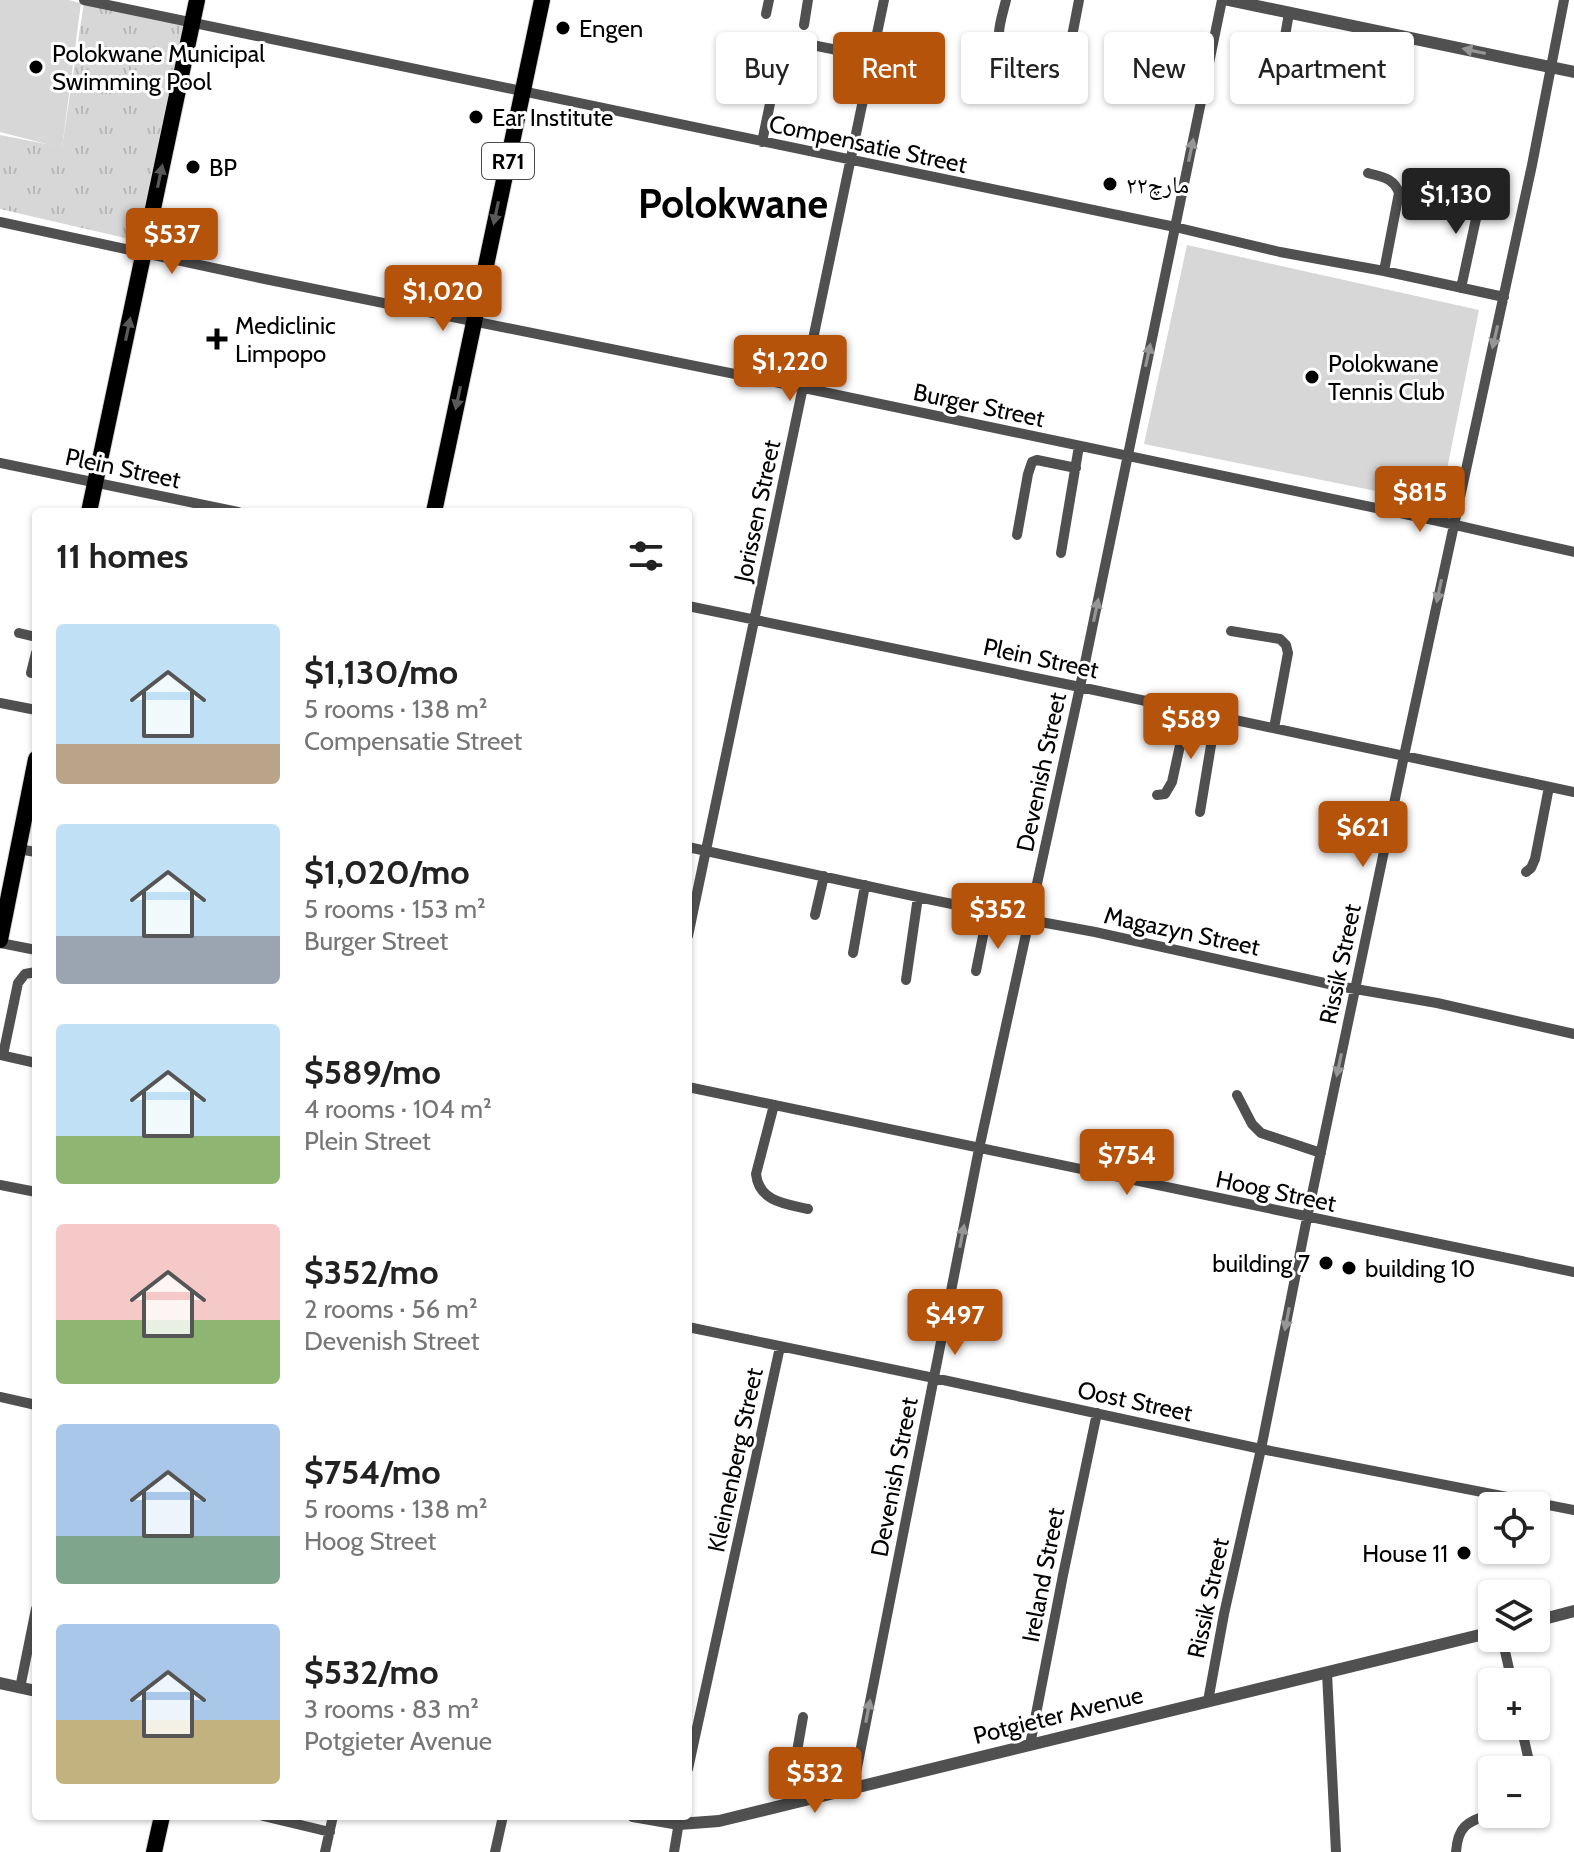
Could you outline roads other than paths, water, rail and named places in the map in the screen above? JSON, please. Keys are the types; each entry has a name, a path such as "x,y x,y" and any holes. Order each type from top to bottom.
{"main road":[{"path":"90,508 197,0"},
{"name":"R71","path":"435,508 542,0"},
{"path":"0,942 32,779"},
{"path":"154,1852 161,1820"}],"street":[{"name":"Compensatie Street","path":"84,0 1504,297"},
{"path":"766,14 769,0"},
{"path":"804,25 808,0"},
{"name":"Jorissen Street","path":"877,32 884,0"},
{"path":"1000,32 1006,0"},
{"path":"1073,32 1079,0"},
{"path":"1225,0 1574,72"},
{"name":"Devenish Street","path":"853,1788 979,1149 1225,0"},
{"name":"Rissik Street","path":"1208,1701 1564,0"},
{"path":"1286,32 1289,13"},
{"path":"762,142 781,51 788,42 833,49"},
{"name":"Jorissen Street","path":"692,916 862,104"},
{"path":"1368,173 1394,182 1399,193 1384,271"},
{"path":"1461,288 1482,191"},
{"name":"Burger Street","path":"0,222 1574,552"},
{"path":"1061,553 1079,446"},
{"path":"1017,535 1032,462 1037,460 1076,468"},
{"name":"Plein Street","path":"0,463 218,508"},
{"name":"Plein Street","path":"692,607 1574,792"},
{"path":"1231,631 1275,638 1286,645 1288,653 1274,728"},
{"path":"19,633 32,636"},
{"path":"31,673 32,669"},
{"path":"0,703 32,709"},
{"path":"1157,795 1165,794 1172,782 1188,709"},
{"path":"1200,812 1216,715"},
{"path":"1526,872 1535,859 1549,787"},
{"name":"Magazyn Street","path":"692,848 1574,1034"},
{"path":"18,849 32,851"},
{"path":"815,915 824,876"},
{"path":"853,953 865,885"},
{"path":"906,980 918,897"},
{"path":"976,971 988,911"},
{"path":"0,942 32,949"},
{"path":"32,973 25,974 18,983 2,1055 32,1062"},
{"name":"Hoog Street","path":"692,1088 1574,1272"},
{"path":"1237,1095 1252,1124 1261,1133 1321,1153"},
{"path":"774,1105 756,1180 773,1201 808,1209"},
{"path":"0,1185 32,1191"},
{"name":"Oost Street","path":"692,1328 1261,1449 1574,1510"},
{"name":"Kleinenberg Street","path":"692,1751 780,1347"},
{"path":"0,1397 32,1404"},
{"name":"Ireland Street","path":"1030,1745 1097,1413"},
{"path":"1550,1617 1574,1611"},
{"path":"20,1688 32,1629"},
{"name":"Potgieter Avenue","path":"679,1820 719,1821 1478,1635"},
{"path":"1327,1673 1336,1852"},
{"path":"0,1683 32,1690"},
{"path":"796,1801 792,1780 803,1717"},
{"path":"280,1820 330,1832"},
{"path":"325,1852 332,1820"},
{"path":"495,1852 502,1820"},
{"path":"674,1852 679,1820"},
{"path":"1456,1852 1463,1827 1478,1820"}],"place":[{"name":"Engen","path":"563,28"},
{"name":"Polokwane Municipal Swimming Pool","path":"36,67"},
{"name":"Ear Institute","path":"476,117"},
{"name":"BP","path":"193,167"},
{"name":"۲۲مارچ","path":"1110,184"},
{"name":"Mediclinic Limpopo","path":"217,339"},
{"name":"Polokwane Tennis Club","path":"1312,377"},
{"name":"building 7","path":"1326,1263"},
{"name":"building 10","path":"1349,1268"},
{"name":"House 11","path":"1464,1553"}],"district":[{"name":"Polokwane","path":"733,203"}]}
